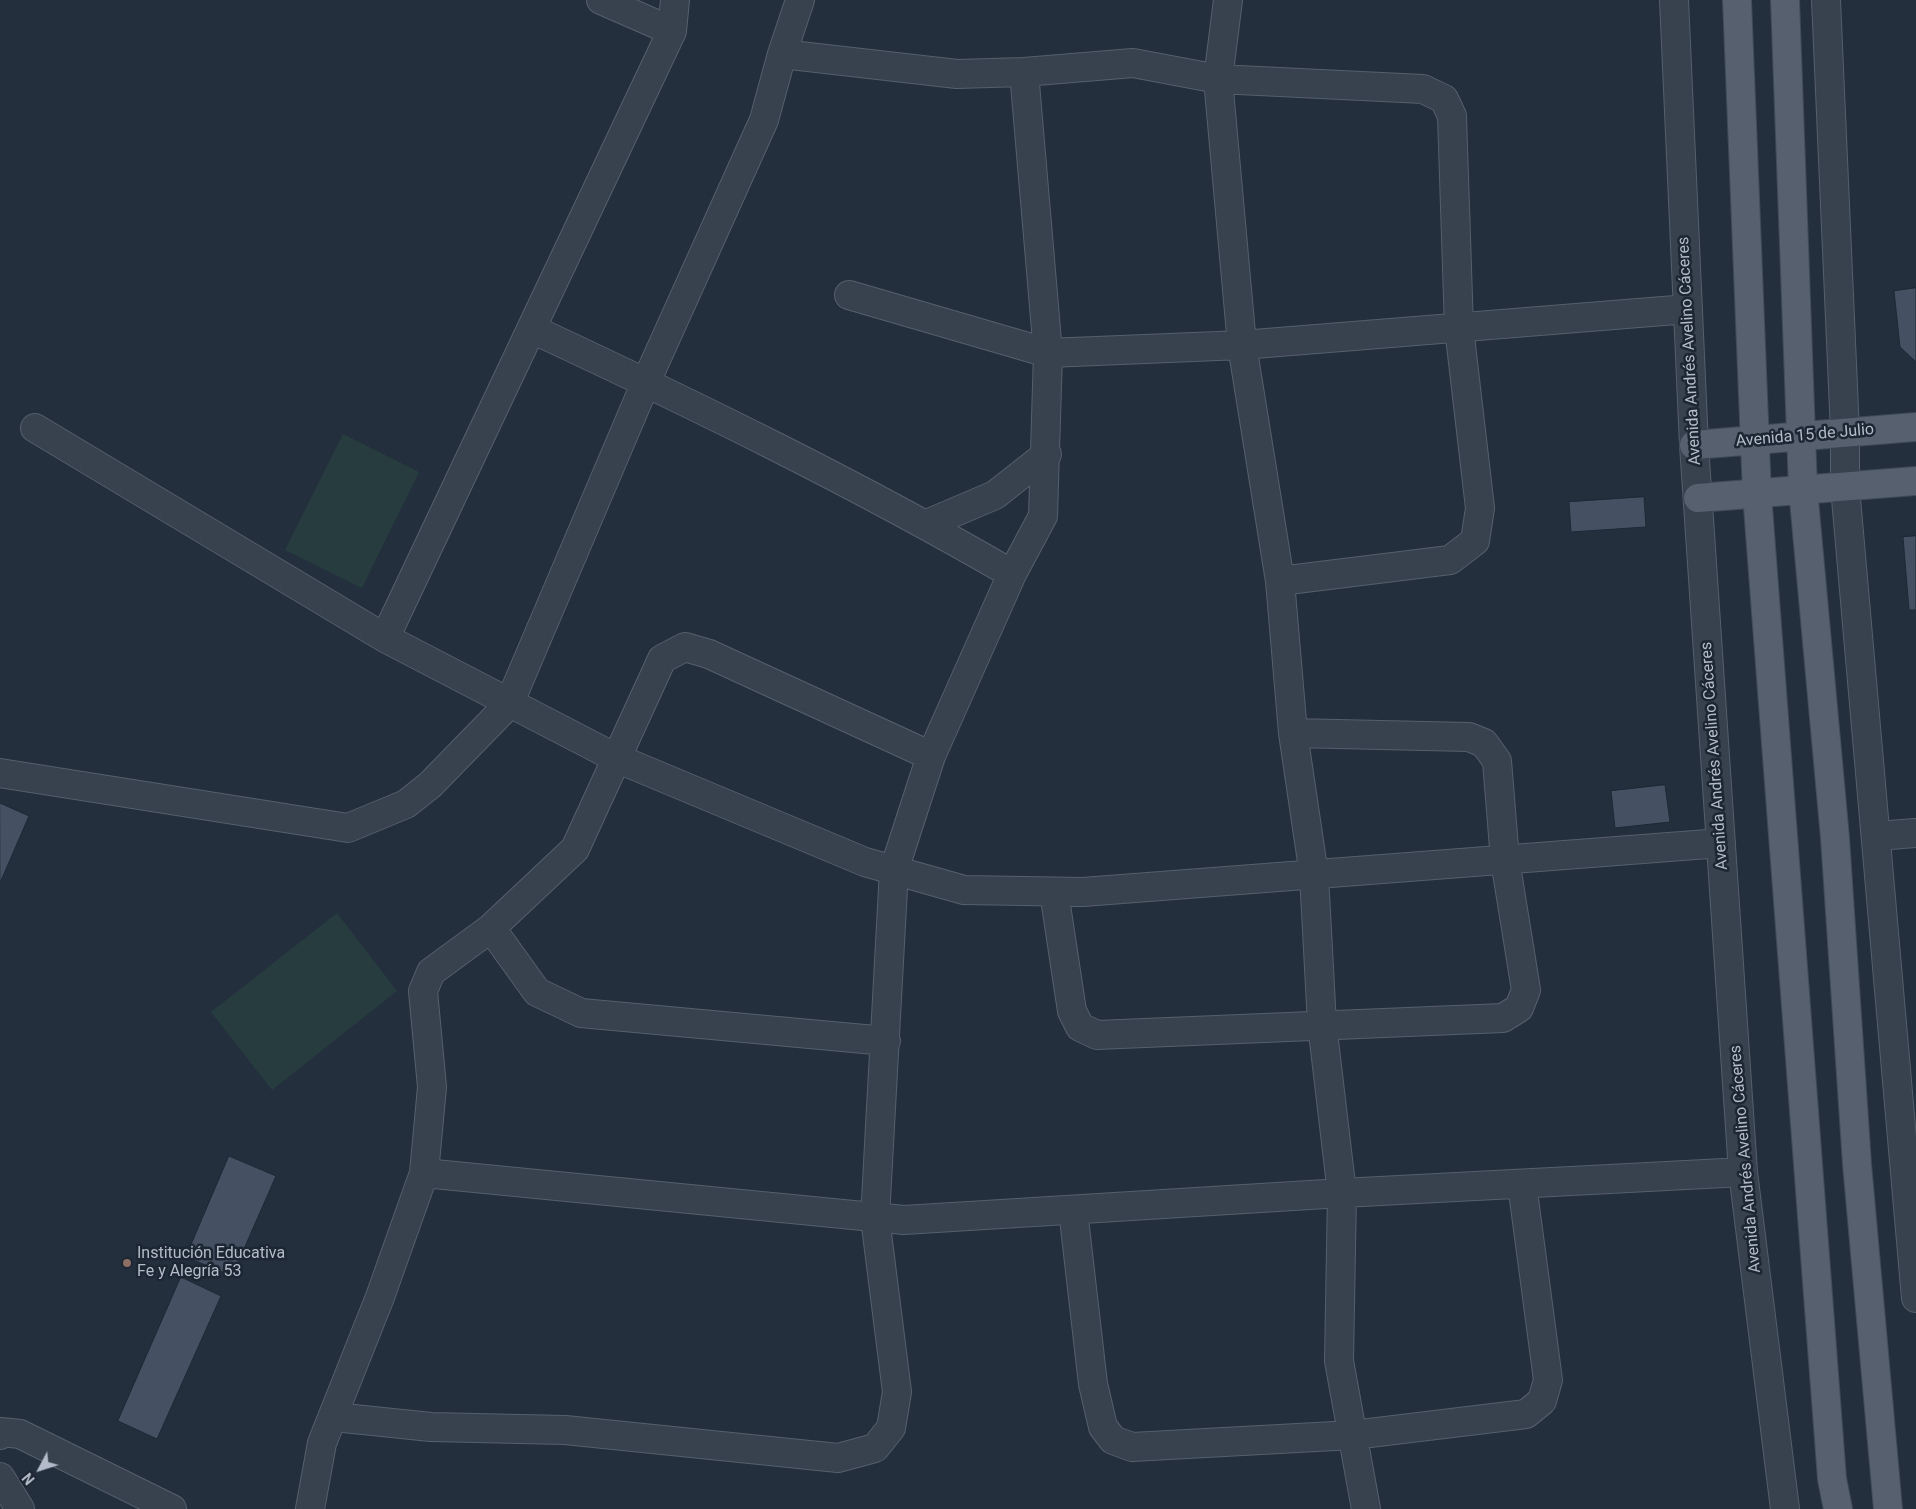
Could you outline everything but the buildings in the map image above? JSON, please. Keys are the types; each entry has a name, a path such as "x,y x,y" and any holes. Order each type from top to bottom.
{"main road":[{"path":"1737,0 1757,494 1832,1479 1838,1509"},
{"path":"1785,0 1803,490 1835,838 1857,1164 1888,1509"},
{"name":"Avenida 15 de Julio","path":"1694,445 1916,427"},
{"path":"1698,498 1916,480"}],"street":[{"path":"601,0 672,30"},
{"path":"385,638 672,30 675,0"},
{"path":"0,773 348,828 406,804 430,785 509,704 646,382 764,120 782,54 800,0"},
{"path":"1228,0 1218,79 1242,345 1280,581 1293,734 1314,875 1322,1024 1342,1193 1339,1361 1366,1509"},
{"name":"Avenida Andrés Avelino Cáceres","path":"1674,0 1694,445 1743,1172 1786,1509"},
{"path":"1826,0 1845,432 1845,486 1877,836 1909,1132 1916,1298"},
{"path":"782,54 956,74 1024,72 1133,63 1218,79 1423,89 1444,99 1452,116 1459,328 1480,508 1475,541 1450,560 1280,581"},
{"path":"334,1417 431,1427 565,1430 838,1458 875,1448 891,1428 897,1392 875,1218 894,870 932,756 1012,574 1044,516 1048,353 1024,72"},
{"path":"849,295 1048,353 1242,345 1688,309"},
{"path":"532,329 646,382 927,524 1012,574"},
{"path":"35,428 385,638 616,758 864,862 964,890 1083,892 1720,843"},
{"path":"927,524 995,494 1047,454"},
{"path":"310,1509 322,1443 334,1417 380,1297 424,1173 432,1087 422,991 431,972 491,928 575,849 662,659 685,647 709,654 932,756"},
{"path":"1054,892 1072,1011 1080,1028 1097,1035 1322,1024 1503,1018 1519,1008 1526,990 1505,860 1497,761 1484,743 1469,737 1293,734"},
{"path":"1877,836 1916,833"},
{"path":"491,928 537,992 581,1013 886,1042"},
{"path":"424,1173 904,1220 1342,1193 1743,1172"},
{"path":"1073,1210 1093,1384 1103,1427 1113,1440 1132,1447 1353,1435 1526,1414 1542,1401 1548,1380 1522,1184"},
{"path":"0,1435 1,1432 20,1434 172,1509"},
{"path":"0,1477 20,1509"}],"green space":[{"path":"343,434 419,472 362,588 285,550"},
{"path":"337,913 397,991 272,1090 211,1012"}],"place":[{"name":"Institución Educativa Fe y Alegría 53","path":"127,1263"}]}
